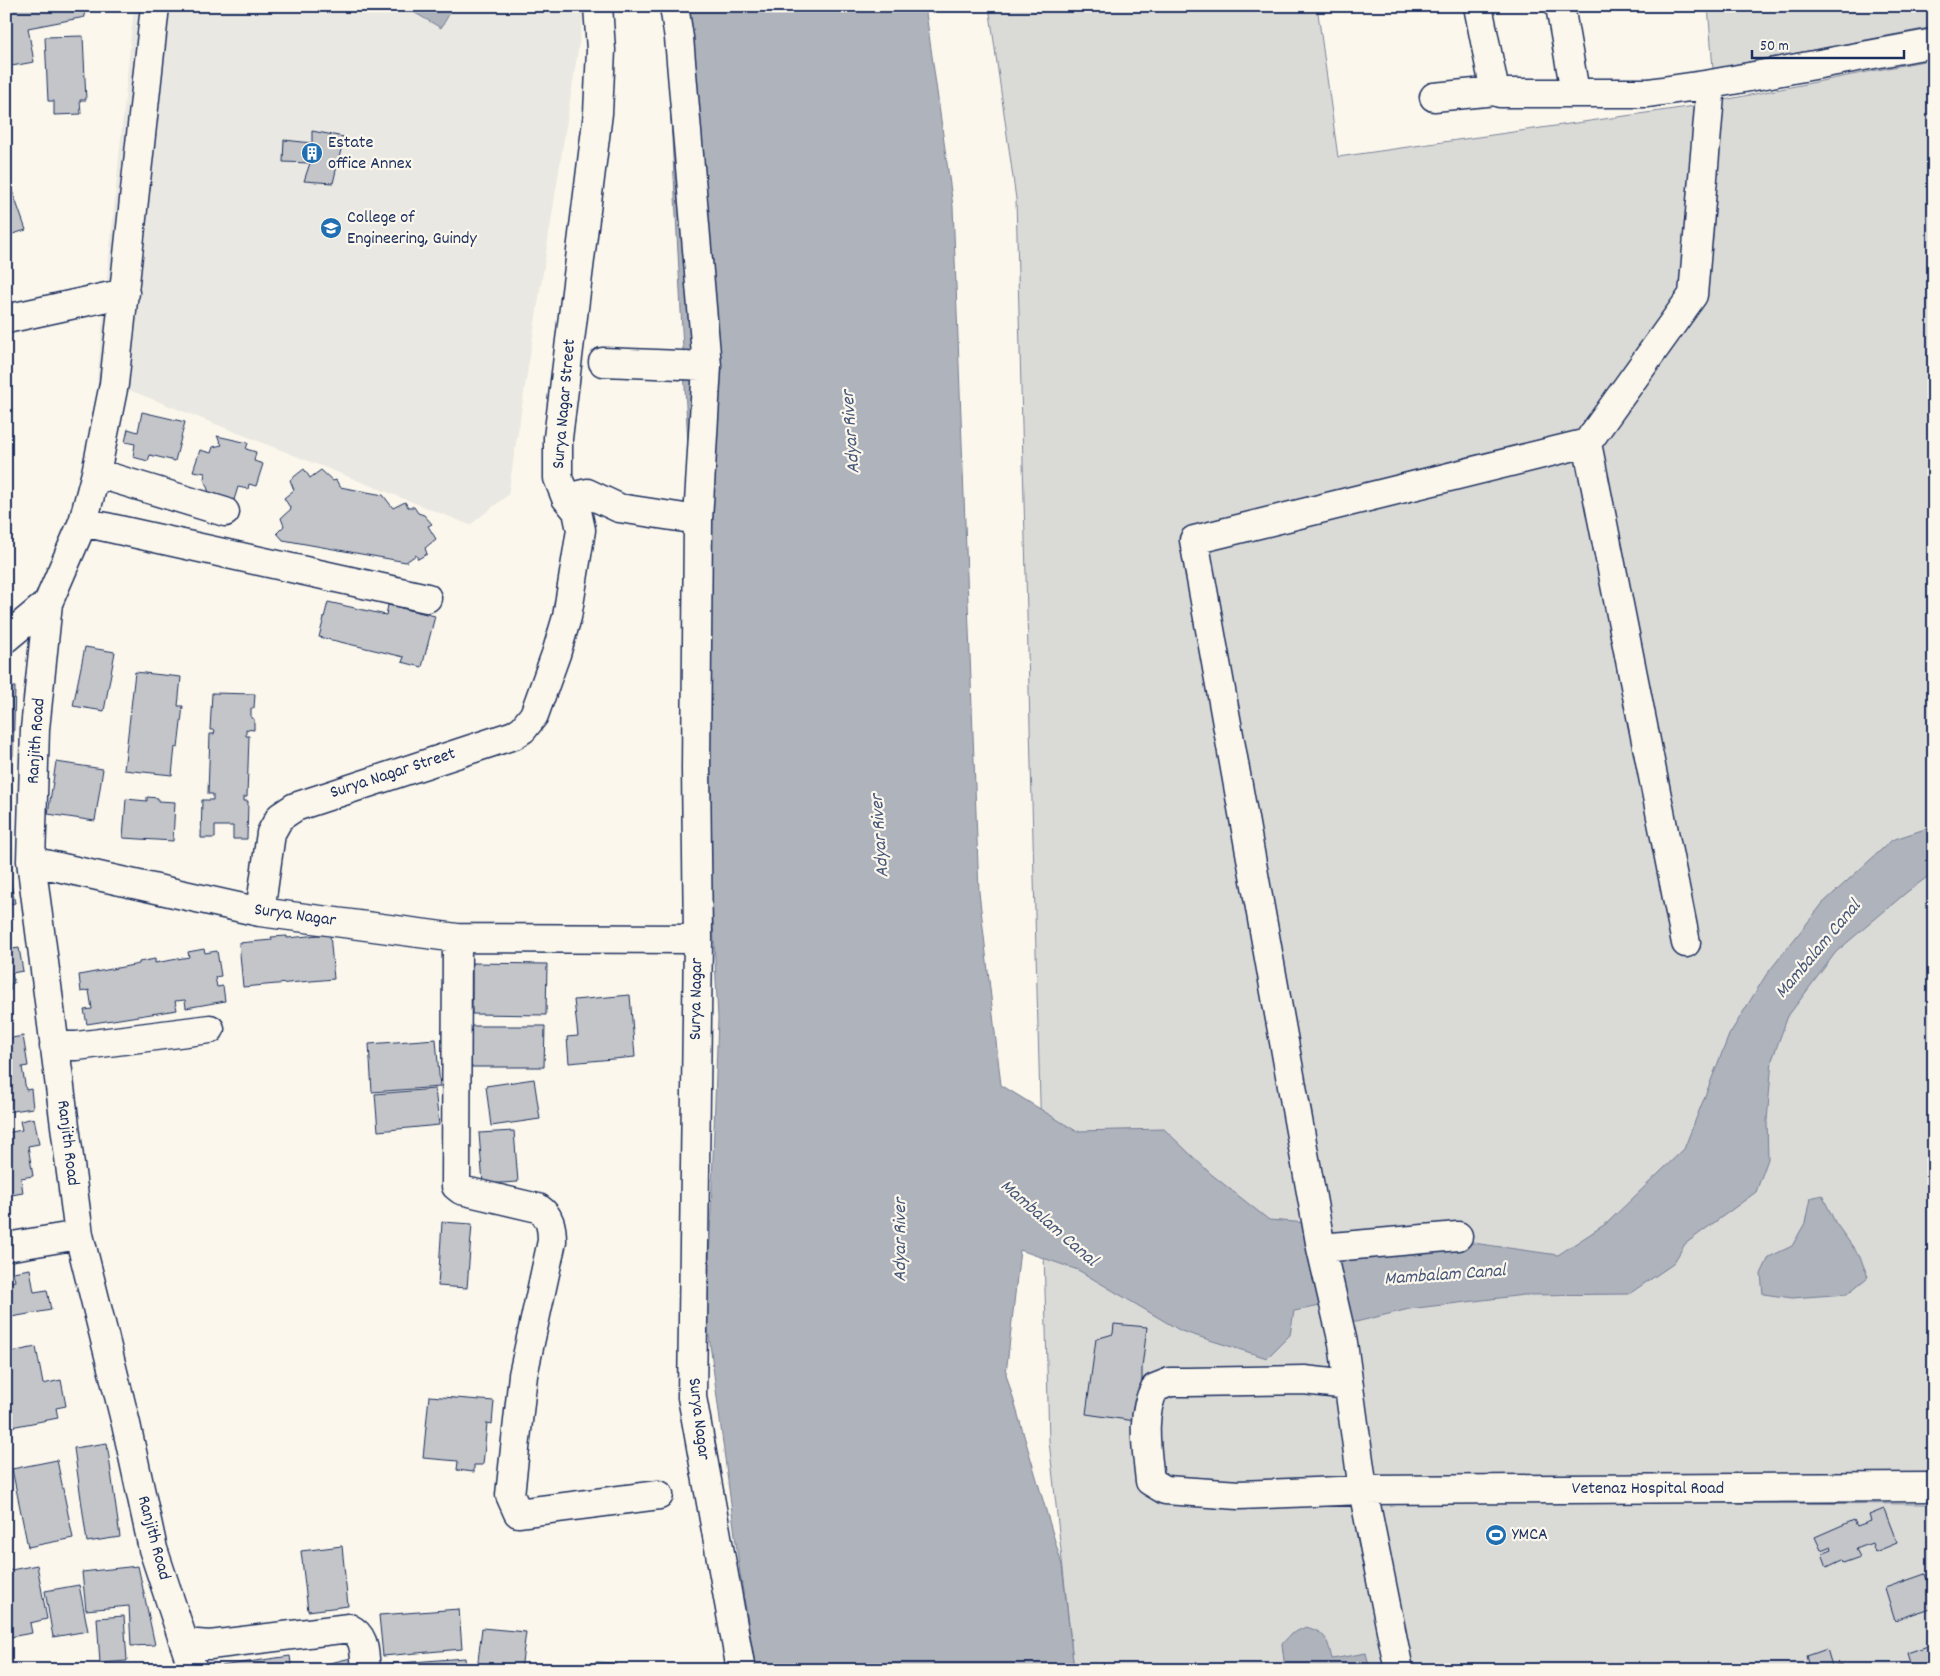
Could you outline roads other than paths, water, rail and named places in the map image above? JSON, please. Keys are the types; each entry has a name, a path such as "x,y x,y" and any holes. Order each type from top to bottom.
{"street":[{"name":"Ranjith Road","path":"155,6 114,384 84,522 48,603 35,729 31,862 79,1235 126,1424 153,1549 193,1670"},
{"name":"Surya Nagar Street","path":"260,912 271,833 280,817 295,807 514,735 523,729 534,715 556,654 566,617 581,530 577,511 566,498 558,478 558,438 598,113 601,50 598,6"},
{"path":"674,6 679,38 707,366 698,520 696,760 698,939"},
{"path":"1478,6 1492,82 1496,91"},
{"path":"1560,6 1575,92"},
{"path":"1434,98 1496,91 1500,93 1648,93 1711,84 1934,43"},
{"path":"1399,1670 1363,1490 1343,1342 1321,1248 1194,540 1586,443 1693,295 1711,84"},
{"path":"6,319 125,293"},
{"path":"603,362 707,366"},
{"path":"1586,443 1686,943"},
{"path":"96,473 225,512"},
{"path":"566,498 587,493 619,508 698,520"},
{"path":"84,522 427,598"},
{"name":"Ranjith Road","path":"6,638 48,603"},
{"name":"Surya Nagar","path":"31,862 260,912 457,938 698,939 692,1397 741,1670"},
{"path":"457,938 456,1186 461,1190 538,1208 546,1214 552,1231 552,1241 522,1375 510,1495 518,1513 659,1495"},
{"path":"54,1046 77,1046 210,1029"},
{"path":"6,1247 79,1235"},
{"path":"1321,1248 1458,1236"},
{"name":"Vetenaz Hospital Road","path":"1349,1385 1304,1380 1170,1382 1155,1388 1150,1397 1146,1429 1150,1481 1165,1490 1238,1495 1363,1490 1934,1487"},
{"path":"184,1643 210,1645 349,1628 360,1636 364,1643 366,1670"}],"water":[{"path":"403,6 454,6 441,28"},
{"path":"663,6 925,6 953,206 979,892 1001,1085 1076,1131 1164,1129 1211,1174 1269,1220 1307,1223 1343,1258 1473,1243 1558,1255 1607,1223 1684,1149 1729,1035 1766,975 1823,903 1892,840 1925,829 1934,830 1934,872 1907,892 1836,952 1788,1016 1772,1060 1767,1121 1768,1159 1756,1192 1685,1244 1673,1264 1629,1294 1524,1295 1409,1309 1356,1322 1326,1305 1294,1311 1290,1335 1267,1358 1181,1331 1078,1270 1020,1250 1006,1374 1062,1565 1074,1670 756,1670 740,1573 707,1321 718,1018 668,62"},
{"path":"1822,1195 1835,1222 1860,1257 1868,1277 1847,1294 1792,1298 1763,1294 1761,1274 1769,1257 1792,1246 1805,1223 1810,1198"},
{"path":"1306,1627 1322,1634 1329,1646 1332,1659 1366,1653 1370,1670 1280,1670 1285,1669 1282,1644 1291,1634"}],"place":[{"name":"Estate office Annex","path":"312,153"},
{"name":"College of Engineering, Guindy","path":"331,228"},
{"name":"YMCA","path":"1496,1535"}],"water label":[{"name":"Adyar River","path":"852,432"},
{"name":"Adyar River","path":"881,836"},
{"name":"Mambalam Canal","path":"1819,950"},
{"name":"Mambalam Canal","path":"1048,1224"},
{"name":"Adyar River","path":"901,1240"},
{"name":"Mambalam Canal","path":"1445,1276"}]}
